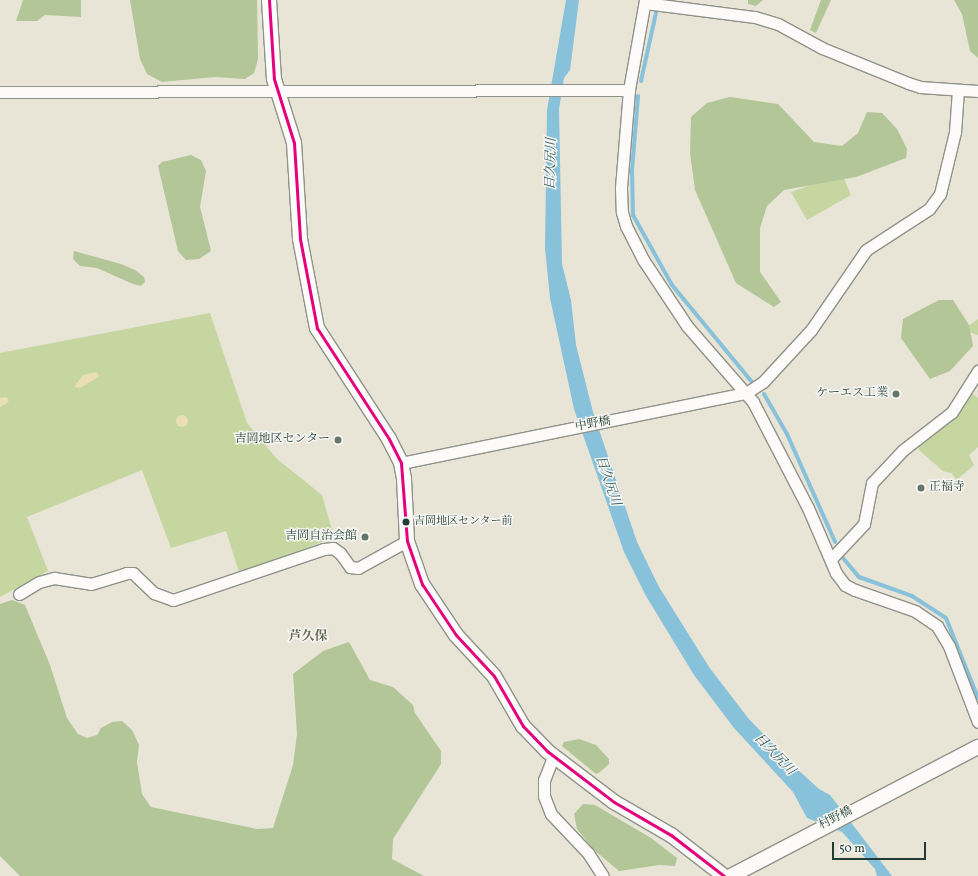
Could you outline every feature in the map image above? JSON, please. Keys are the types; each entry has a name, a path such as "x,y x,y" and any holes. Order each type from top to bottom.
{"street":[{"path":"269,0 270,41 274,79 294,143 300,238 317,328 389,439 401,463 404,479 407,541 422,584 456,635 484,662 523,726 554,757 614,802 671,835 724,876"},
{"path":"978,91 958,90 908,83 822,48 778,24 755,17 645,2 629,90 621,188 622,212 626,226 644,262 687,326 746,393 776,443 831,559 836,573 845,585 915,611 936,626 949,646 978,722"},
{"path":"0,92 629,90"},
{"path":"746,393 763,382 811,330 866,250 929,209 940,194 955,132 958,90"},
{"path":"831,559 864,524 872,483 903,450 952,412 978,371"},
{"name":"中野橋","path":"401,463 746,393"},
{"path":"19,594 39,582 54,578 91,584 126,573 139,576 154,593 173,600 324,549 333,548 340,553 350,567 358,568 407,541"},
{"name":"村野橋","path":"731,876 812,832 978,747"},
{"path":"554,757 544,780 544,796 551,814 593,859 603,876"}],"green space":[{"path":"23,0 81,0 81,17 45,15 37,21 16,21"},
{"path":"130,0 257,0 258,59 254,73 245,79 215,77 162,82 147,74 140,59"},
{"path":"748,0 763,0 756,6 748,4"},
{"path":"821,0 831,0 816,33 810,30"},
{"path":"954,0 978,0 978,58 970,51 962,14"},
{"path":"730,97 778,104 814,142 842,146 858,133 867,112 882,113 897,129 907,149 906,158 856,177 784,190 767,206 760,228 760,272 781,302 774,307 736,283 695,190 690,153 691,117 707,103"},
{"path":"191,155 201,160 206,171 200,207 211,251 199,259 186,260 178,251 158,166 162,162"},
{"path":"842,174 851,195 807,220 791,192"},
{"path":"74,251 121,264 135,270 144,277 145,282 141,286 97,268 80,266 73,259"},
{"path":"939,300 953,300 969,325 973,346 950,371 930,379 901,338 903,319"},
{"path":"210,313 247,423 277,459 322,495 334,537 240,575 226,531 171,548 142,470 27,517 48,571 0,597 0,353"},
{"path":"978,319 978,335 963,330"},
{"path":"971,392 978,398 978,447 969,455 974,465 957,480 951,473 943,471 919,450 919,445 956,415"},
{"path":"12,600 25,605 50,665 67,718 78,734 87,738 97,735 101,728 112,722 122,721 132,730 139,745 137,762 142,794 151,807 257,829 273,828 293,765 297,734 293,674 323,651 349,642 370,680 393,687 413,705 415,713 441,751 441,764 393,839 392,859 424,876 20,876 0,856 0,604"},
{"path":"579,739 596,745 609,759 609,764 600,772 596,774 562,746 564,742"},
{"path":"583,804 595,805 651,838 677,858 675,866 659,865 619,871 594,850 577,829 574,814"}],"sand":[{"path":"97,372 99,376 95,379 80,388 74,387 83,375"},
{"path":"6,397 9,400 0,407 0,398"},
{"path":"184,415 187,416 187,426 180,427 177,426 176,419 177,416"}],"water":[{"name":"目久尻川","path":"566,0 579,0 570,70 564,78 559,109 562,264 571,300 576,345 593,412 637,542 659,587 709,667 748,718 796,768 819,789 830,795 892,876 877,876 875,869 842,832 807,818 793,792 734,728 694,675 646,596 624,552 574,409 550,298 545,248 547,110"}],"waterway":[{"path":"641,81 656,13"},
{"path":"638,96 632,171 633,215 672,285 752,382"},
{"path":"764,394 787,434 835,542"},
{"path":"843,558 859,577 912,596 946,618 978,698"}],"transit line":[{"path":"269,0 274,79 294,143 300,239 317,328 389,439 401,463 407,541 422,584 456,635 494,676 523,726 547,751 614,802 671,835 724,876"}],"place":[{"name":"ケーエス工業","path":"896,394"},
{"name":"吉岡地区センター","path":"338,440"},
{"name":"正福寺","path":"921,488"},
{"name":"吉岡地区センター前","path":"406,522"},
{"name":"吉岡自治会館","path":"365,537"}],"district":[{"name":"芦久保","path":"308,637"}]}
